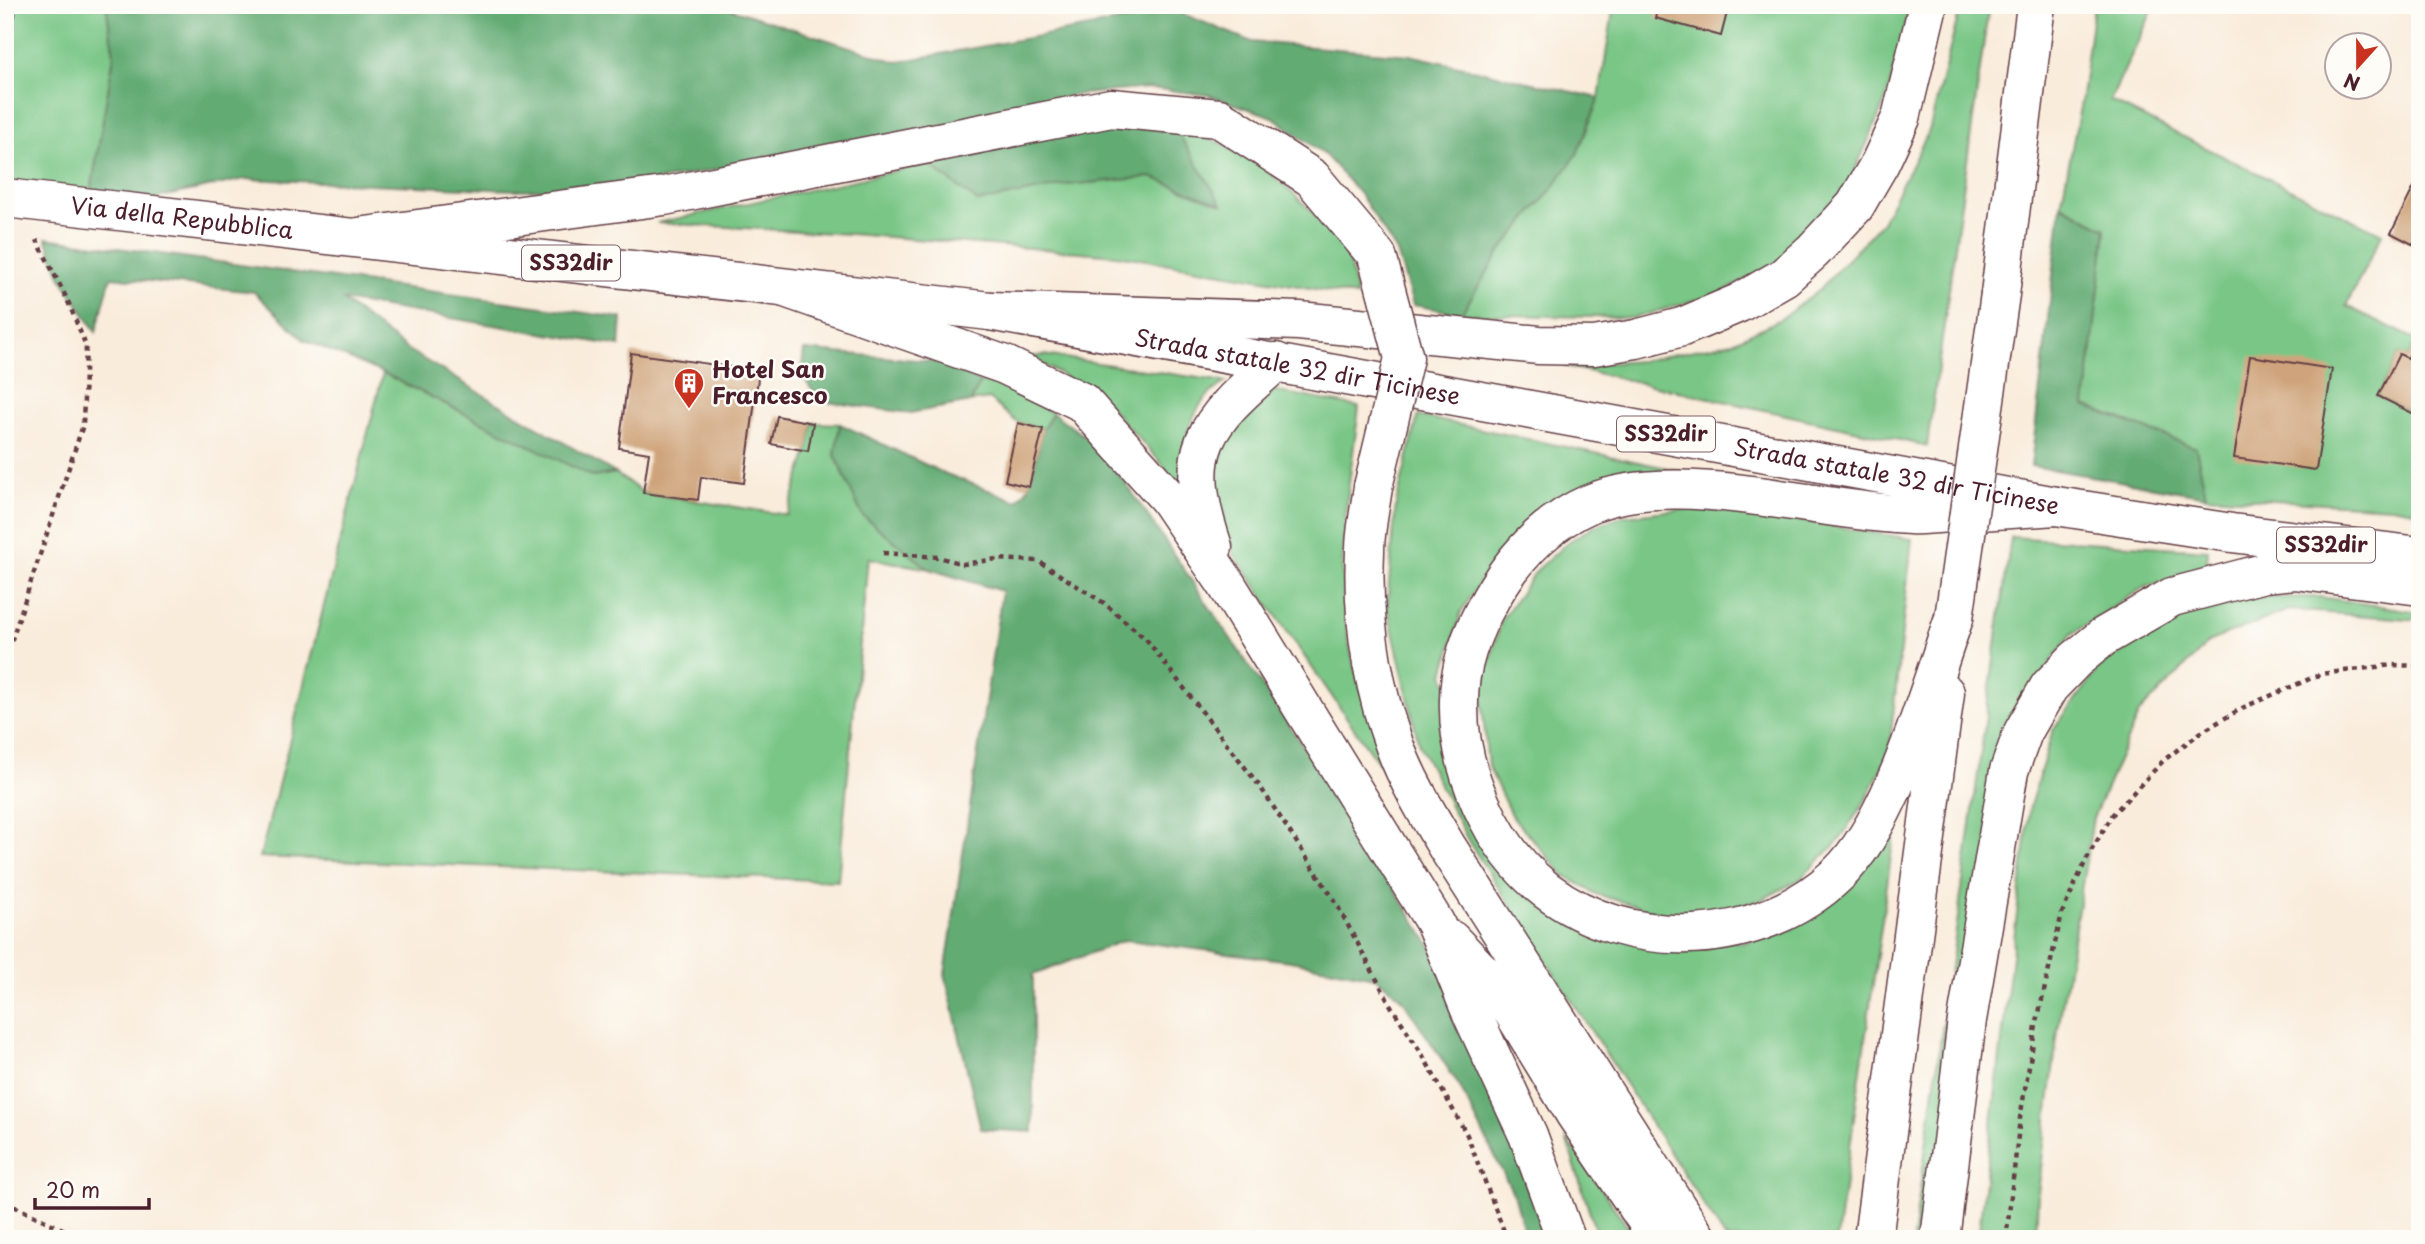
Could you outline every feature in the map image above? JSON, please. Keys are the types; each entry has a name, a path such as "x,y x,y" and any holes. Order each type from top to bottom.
{"main road":[{"path":"990,311 1299,321 1539,345 1594,346 1682,327 1739,303 1784,277 1855,206 1880,163 1901,118 1928,5"},
{"path":"1873,1239 1954,618 2000,294 2036,5"},
{"path":"358,237 664,196 1111,108 1219,118 1312,178 1377,256 1404,358 1373,488 1365,549 1365,609 1374,671 1395,746 1416,794 1447,847 1697,1239"},
{"name":"Via della Repubblica","path":"11,199 358,237"},
{"name":"Strada statale 32 dir Ticinese","path":"358,237 990,311 2056,506 2232,533 2420,556"},
{"path":"785,288 1005,365 1082,402 1168,498 1225,582 1435,923 1471,1012 1528,1135 1566,1239"},
{"path":"1225,582 1197,490 1199,455 1210,429 1232,400 1276,362"},
{"path":"1954,618 1906,754 1874,828 1838,874 1798,904 1749,926 1709,934 1666,935 1624,928 1585,912 1546,890 1518,863 1496,831 1476,794 1461,741 1458,698 1469,642 1486,606 1519,556 1542,533 1588,504 1623,494 1673,490 1719,491 1829,508 1912,515 2056,506"},
{"path":"1940,1239 1967,1020 2009,771 2023,732 2049,687 2074,660 2103,637 2172,597 2264,573 2295,570 2420,586"},
{"path":"1435,923 1501,992 1576,1114 1659,1239"}],"path":[{"path":"5,57 16,5"},
{"path":"5,660 83,425 86,346 67,299 11,199"},
{"path":"883,553 938,557 963,564 997,559 1038,561 1104,603 1146,639 1261,788 1335,901 1391,1006 1422,1054 1467,1135 1507,1239"},
{"path":"2006,1239 2020,1118 2036,1026 2062,913 2087,858 2113,814 2164,760 2200,733 2242,708 2321,674 2392,665 2420,666"},
{"path":"5,1202 84,1239"}],"green space":[{"path":"5,5 106,5 114,55 90,198 5,186"},
{"path":"106,5 719,5 897,62 1176,11 1252,42 1410,55 1599,98 1577,154 1552,189 1501,250 1461,314 1413,305 1397,252 1360,194 1325,155 1273,117 1208,95 1149,88 1073,95 958,123 620,188 515,190 245,179 134,203 90,198 114,55"},
{"path":"1614,5 1910,5 1888,95 1850,182 1793,254 1723,292 1634,318 1461,314 1501,250 1552,189 1577,154 1599,98"},
{"path":"1961,5 1989,5 1927,446 1564,366 1641,361 1733,342 1781,319 1820,289 1882,222 1929,131"},
{"path":"2094,5 2155,5 2110,101 2382,234 2346,306 2417,340 2408,358 2399,354 2378,396 2420,417 2420,512 2391,507 2206,496 2196,448 2085,406 2106,229 2061,205 2082,97"},
{"path":"1095,124 1175,128 1222,204 1151,177 1066,185 978,202 928,164 1019,140"},
{"path":"1175,128 1221,143 1260,164 1296,196 1329,228 1347,253 1357,296 1117,255 850,234 657,223 928,164 978,202 1066,185 1151,177 1221,204"},
{"path":"2061,205 2106,229 2085,406 2196,448 2206,496 2031,466"},
{"path":"46,238 622,318 620,346 342,300 408,350 615,473 593,477 383,373 304,340 254,292 111,277 96,332 60,276"},
{"path":"804,350 939,362 980,382 971,402 910,413 820,401 801,374"},
{"path":"1044,355 1226,382 1212,392 1193,417 1185,447 1181,497 1163,465 1102,398 1031,357"},
{"path":"383,373 593,477 615,473 644,493 787,515 808,451 813,423 840,424 835,455 862,515 929,569 868,558 838,881 260,857"},
{"path":"980,382 1001,384 1053,413 1043,429 1018,423 989,399 971,402"},
{"path":"1271,390 1359,407 1345,522 1344,608 1358,678 1371,719 1403,799 1235,556 1224,533 1216,469 1229,425"},
{"path":"1053,413 1088,439 1125,482 1295,734 1434,951 1553,1239 1526,1239 1515,1197 1460,1087 1401,997 1375,977 1290,961 1125,940 1033,975 1033,1132 981,1129 945,974 1002,591 929,569 862,515 835,455 840,424 941,472 1017,501 1029,487 1043,429"},
{"path":"1418,416 1681,471 1571,496 1528,519 1490,567 1461,612 1444,674 1512,882 1743,943 1792,929 1833,899 1894,835 1837,1239 1726,1239 1469,842 1419,745 1387,606 1396,504"},
{"path":"1710,506 1912,539 1889,752 1867,798 1839,841 1799,880 1759,901 1704,913 1666,915 1596,894 1564,875 1511,815 1488,766 1481,693 1502,619 1537,570 1568,542 1594,526 1623,516"},
{"path":"2011,537 2208,550 2207,566 2143,588 2072,634 2032,687 1931,1239 1913,1239"},
{"path":"2320,597 2420,612 2420,620 2288,610 2210,641 2139,713 2093,818 2058,1030 2038,1193 2036,1239 1978,1239 2030,806 2053,730 2102,665 2173,619 2241,598"},
{"path":"1566,1138 1636,1239 1598,1239"}],"building":[{"path":"1658,5 1729,5 1721,36 1655,18"},
{"path":"2415,185 2420,187 2420,248 2391,233"},
{"path":"2420,334 2420,417 2378,396 2399,354 2408,358"},
{"name":"Hotel San Francesco","path":"631,353 759,371 744,483 701,477 698,500 643,493 649,453 619,448"},
{"path":"2250,356 2332,369 2316,470 2234,458"},
{"path":"777,416 813,423 808,451 771,444"},
{"path":"1018,423 1043,429 1029,487 1005,481"}],"place":[{"name":"Hotel San Francesco","path":"689,410"}]}
